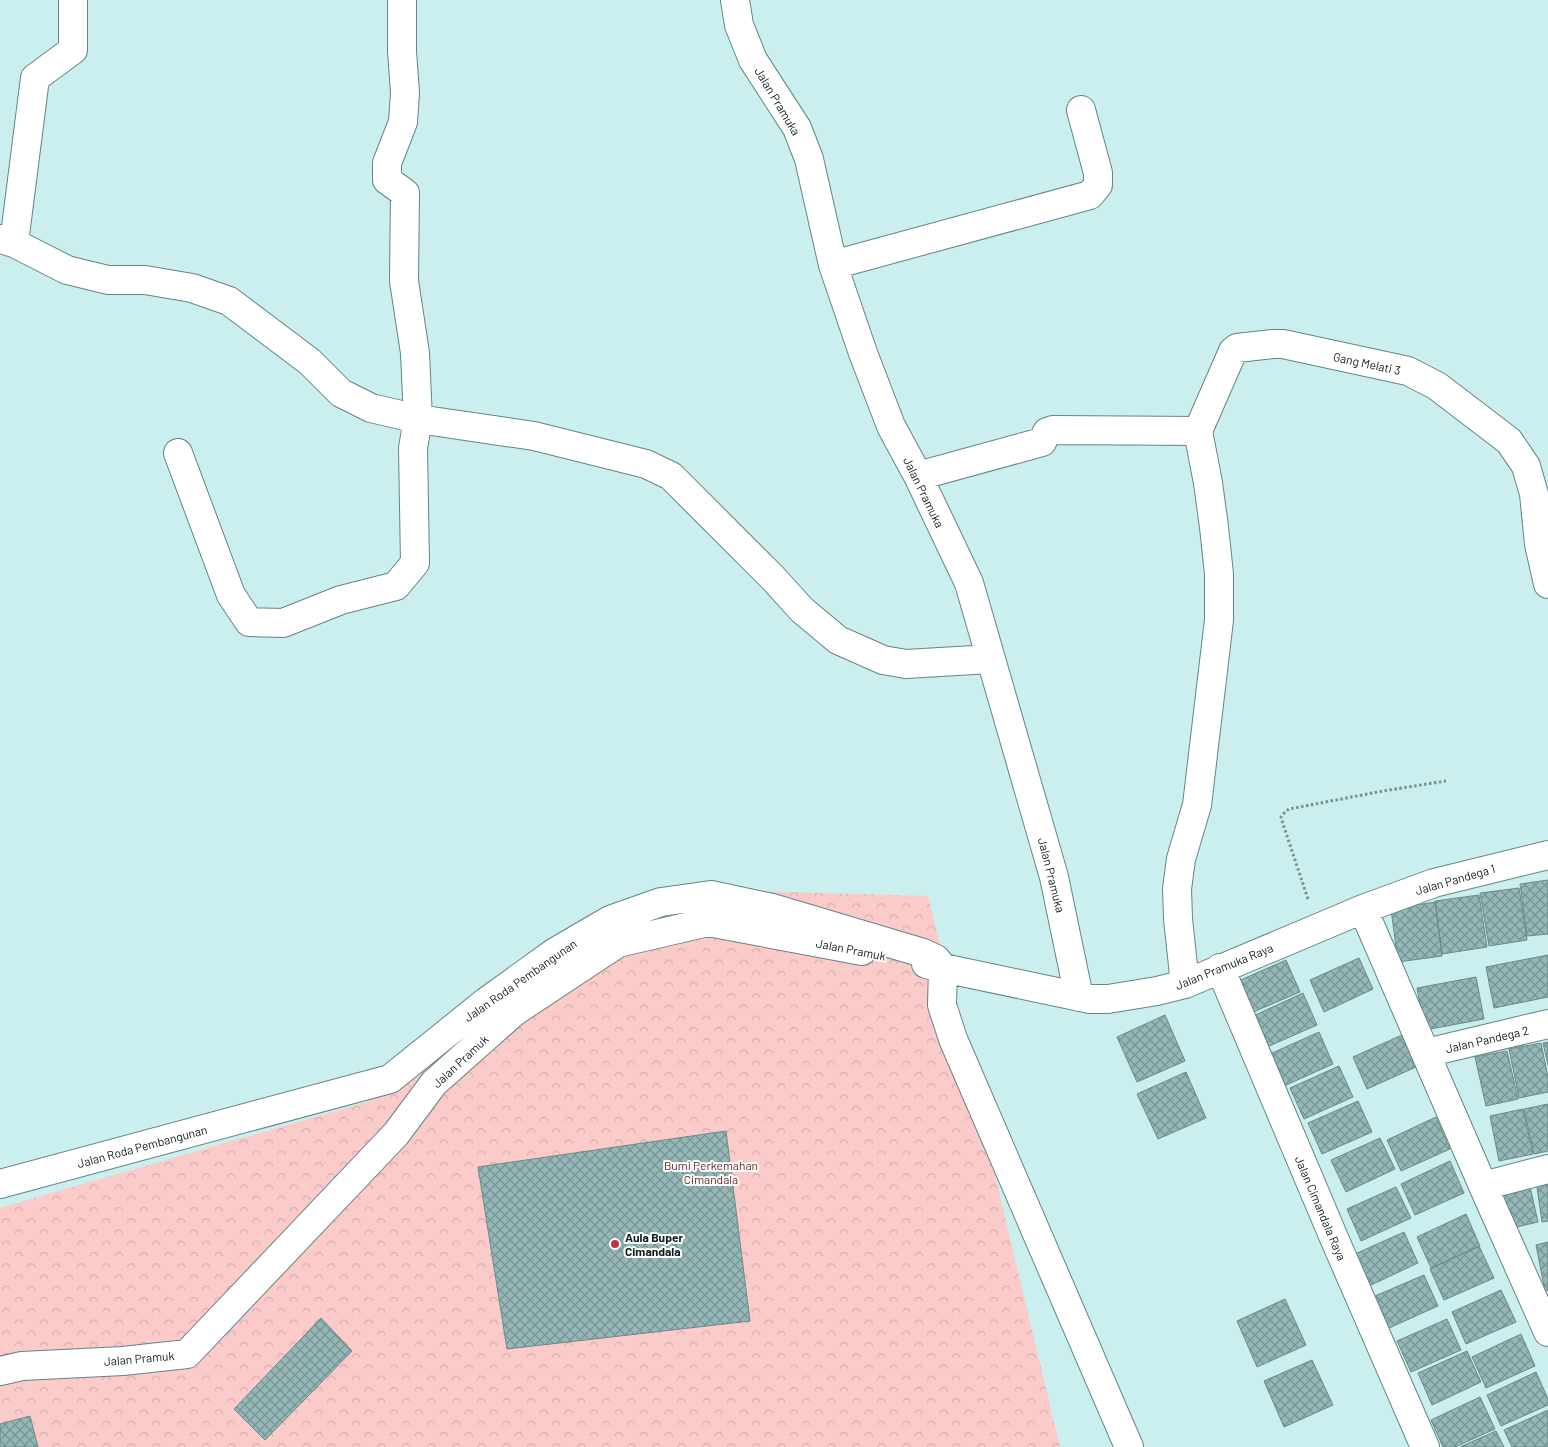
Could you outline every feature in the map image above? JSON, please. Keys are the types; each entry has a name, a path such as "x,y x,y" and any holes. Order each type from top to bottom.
{"street":[{"path":"73,0 73,50 35,78 7,241 67,270 108,280 145,280 192,288 228,301 310,362 341,393 371,408 418,419 534,436 646,464 671,476 772,577 802,610 838,640 882,660 906,664 991,659"},
{"path":"178,453 231,595 248,622 283,623 342,600 396,586 415,563 413,448 418,419 415,353 404,281 405,193 387,180 387,163 403,122 405,93 402,51 402,0"},
{"name":"Jalan Pramuka","path":"735,0 739,25 753,60 797,128 810,159 833,265 863,353 891,426 918,476 968,583 1054,877 1079,997"},
{"path":"833,265 1090,195 1098,185 1098,173 1081,110"},
{"name":"Gang Melati 3","path":"1198,431 1233,351 1237,348 1283,344 1408,371 1437,386 1510,441 1526,466 1534,494 1539,544 1548,584"},
{"path":"918,476 1042,442 1047,432 1052,430 1198,431 1214,527 1219,574 1219,620 1196,805 1181,859 1177,889 1178,919 1185,984"},
{"name":"Jalan Pandega 1","path":"1363,909 1434,883 1548,855"},
{"name":"Jalan Roda Pembangunan","path":"0,1184 390,1079 487,1001 555,952 610,920 661,902 711,895 772,908 923,953 936,959 943,968 1079,997"},
{"path":"1363,909 1483,1186 1546,1322"},
{"name":"Jalan Pramuka Raya","path":"1079,997 1108,999 1185,984 1363,909"},
{"name":"Jalan Pramuk","path":"0,1371 22,1366 123,1361 187,1354 396,1134 434,1083 514,1012 618,943 708,922 943,968"},
{"path":"943,968 942,1005 953,1039 1129,1447"},
{"name":"Jalan Cimandala Raya","path":"1220,968 1425,1447"},
{"name":"Jalan Pandega 2","path":"1426,1053 1548,1024"},
{"path":"1483,1186 1548,1169"}],"path":[{"path":"1318,928 1282,824 1281,817 1284,812 1289,809 1446,781"}],"green space":[{"name":"Bumi Perkemahan Cimandala","path":"669,889 928,896 1060,1447 0,1447 0,1208 367,1102 590,913"}],"building":[{"path":"1548,880 1548,934 1527,936 1520,884"},
{"path":"1519,888 1527,940 1489,946 1480,893"},
{"path":"1479,895 1487,947 1442,954 1435,901"},
{"path":"1435,902 1442,956 1398,962 1391,909"},
{"path":"1548,955 1548,997 1494,1008 1486,967"},
{"path":"1359,958 1373,989 1324,1012 1310,980"},
{"path":"1286,960 1300,992 1251,1013 1236,982"},
{"path":"1476,977 1484,1019 1425,1030 1417,988"},
{"path":"1303,993 1317,1025 1267,1047 1253,1016"},
{"path":"1165,1015 1185,1061 1137,1082 1117,1037"},
{"path":"1319,1032 1333,1064 1284,1086 1270,1054"},
{"path":"1402,1035 1416,1067 1367,1089 1353,1057"},
{"path":"1548,1042 1548,1065 1543,1043"},
{"path":"1541,1043 1548,1077 1548,1092 1519,1098 1509,1049"},
{"path":"1507,1051 1518,1099 1486,1106 1475,1057"},
{"path":"1339,1066 1353,1097 1304,1119 1290,1088"},
{"path":"1186,1072 1206,1118 1158,1139 1137,1094"},
{"path":"1358,1101 1372,1132 1322,1154 1308,1123"},
{"path":"1548,1104 1548,1151 1534,1154 1524,1109"},
{"path":"1523,1109 1533,1154 1499,1161 1490,1116"},
{"path":"1436,1117 1450,1149 1401,1171 1387,1140"},
{"name":"Aula Buper Cimandala","path":"726,1131 750,1321 507,1349 478,1167"},
{"path":"1380,1138 1395,1169 1346,1192 1331,1160"},
{"path":"1450,1161 1464,1193 1415,1215 1401,1184"},
{"path":"1548,1178 1548,1221 1542,1222 1536,1180"},
{"path":"1529,1182 1538,1222 1508,1229 1498,1189"},
{"path":"1396,1187 1411,1218 1361,1241 1347,1209"},
{"path":"1466,1214 1480,1246 1431,1268 1417,1237"},
{"path":"1404,1232 1418,1263 1369,1286 1355,1254"},
{"path":"1548,1242 1548,1290 1545,1291 1536,1245"},
{"path":"1479,1246 1494,1278 1444,1300 1430,1269"},
{"path":"1424,1275 1438,1306 1389,1328 1375,1296"},
{"path":"1501,1290 1516,1322 1466,1344 1452,1312"},
{"path":"1285,1299 1306,1345 1257,1367 1237,1321"},
{"path":"321,1318 352,1351 265,1440 234,1409"},
{"path":"1447,1319 1461,1350 1411,1372 1397,1341"},
{"path":"1521,1334 1535,1366 1486,1388 1472,1357"},
{"path":"1467,1351 1481,1382 1432,1405 1418,1373"},
{"path":"1312,1360 1333,1405 1284,1427 1264,1381"},
{"path":"1536,1372 1548,1399 1548,1405 1501,1426 1487,1395"},
{"path":"1480,1397 1495,1429 1455,1447 1443,1447 1431,1420"},
{"path":"1548,1410 1548,1447 1512,1447 1504,1430"},
{"path":"30,1416 38,1447 0,1447 0,1424"},
{"path":"1496,1431 1504,1447 1460,1447"}],"place":[{"name":"Aula Buper Cimandala","path":"615,1244"}]}
